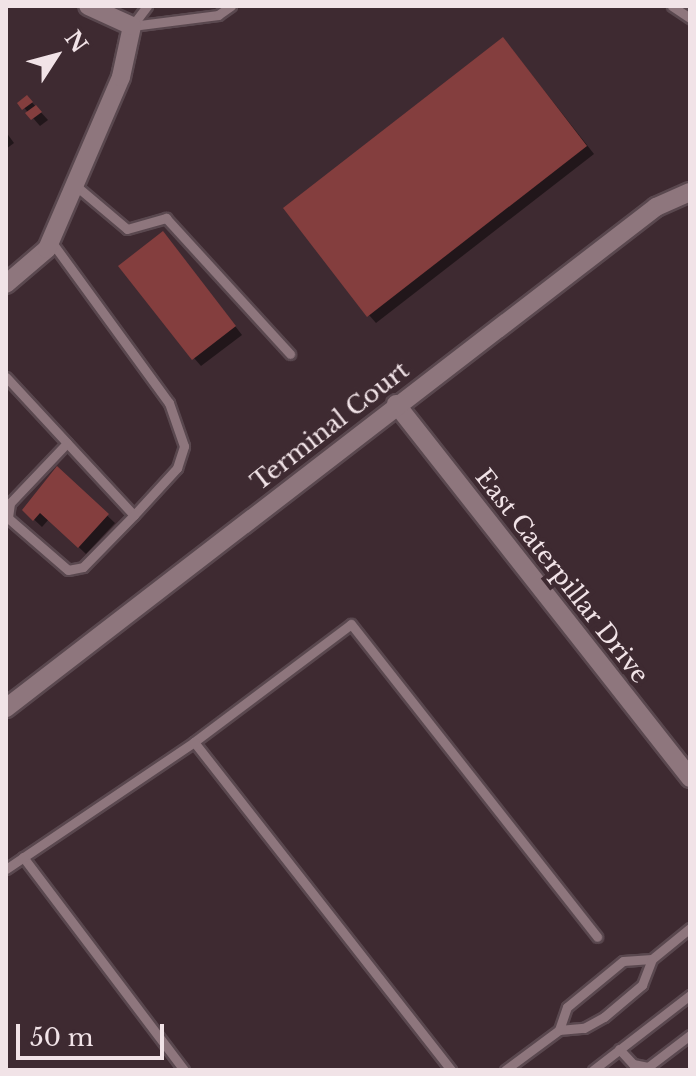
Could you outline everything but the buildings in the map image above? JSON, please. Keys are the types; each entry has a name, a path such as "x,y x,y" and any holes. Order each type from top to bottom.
{"street":[{"path":"6,284 50,240 121,77 132,26 88,6"},
{"name":"Terminal Court","path":"6,708 396,404 656,207 690,192"},
{"name":"East Caterpillar Drive","path":"396,404 690,778"}],"lane":[{"path":"132,26 147,6"},
{"path":"132,26 218,15 231,6"},
{"path":"672,6 690,18"},
{"path":"75,185 127,229 166,218 290,354"},
{"path":"50,240 169,403 184,446 177,468 134,515 83,567 68,570 8,518 10,503 67,443"},
{"path":"6,377 134,515"},
{"path":"6,869 194,742 351,624 597,937"},
{"path":"194,742 451,1070"},
{"path":"23,857 184,1070"},
{"path":"505,1070 559,1030 584,1028 604,1017 642,985 652,959 690,928"},
{"path":"559,1030 567,1007 623,961 652,959"},
{"path":"593,1070 690,995"},
{"path":"619,1049 633,1064 648,1067 690,1035"}]}
